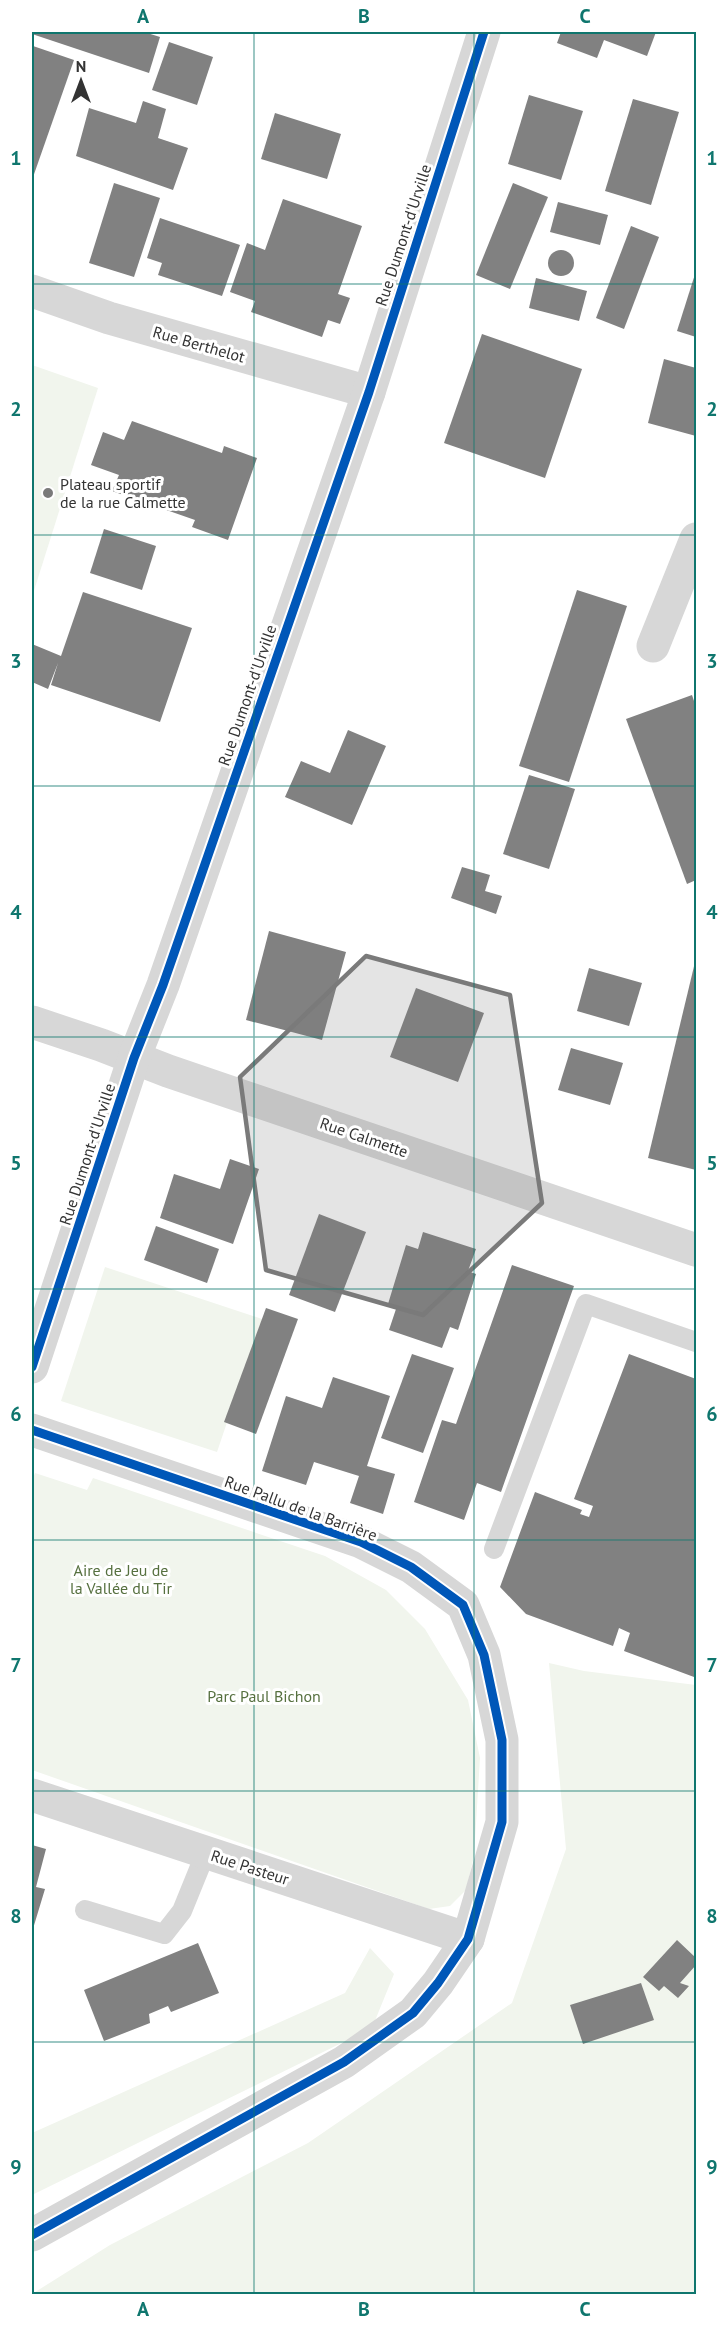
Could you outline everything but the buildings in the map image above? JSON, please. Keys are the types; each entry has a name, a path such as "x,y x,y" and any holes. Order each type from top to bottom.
{"street":[{"name":"Rue Dumont-d'Urville","path":"32,1367 135,1058 163,985 369,392 484,32"},
{"name":"Rue Berthelot","path":"32,291 109,318 369,392"},
{"path":"653,646 696,538"},
{"name":"Rue Calmette","path":"32,1022 168,1071 696,1250"},
{"name":"Rue Pallu de la Barrière","path":"32,1430 362,1542 411,1567 463,1605 484,1655 502,1740 502,1822 468,1939 438,1983 413,2013 344,2062 32,2235"},
{"name":"Rue Pasteur","path":"32,1795 468,1939"}],"lane":[{"path":"494,1549 586,1304 696,1342"},
{"path":"85,1910 164,1934 182,1911 206,1852"}],"highlighted area":[{"path":"366,956 510,995 542,1203 423,1315 266,1270 240,1077"}],"green space":[{"name":"Plateau sportif de la rue Calmette","path":"32,365 98,388 32,597"},
{"path":"105,1267 262,1319 217,1452 61,1401"},
{"name":"Parc Paul Bichon","path":"35,1473 87,1490 93,1478 325,1556 386,1590 425,1629 468,1700 480,1758 474,1856 466,1890 450,1906 429,1909 32,1770 32,1481"},
{"path":"549,1663 584,1671 696,1685 696,2294 32,2294 110,2245 308,2143 512,2003 566,1849"},
{"path":"370,1948 394,1974 372,2028 32,2195 32,2133 345,1993"}],"cycle path":[{"path":"32,1367 134,1058 163,985 369,392 484,32"},
{"path":"32,1430 361,1542 411,1567 463,1605 484,1655 502,1740 502,1822 468,1939 438,1983 413,2013 344,2062 32,2235"}],"place":[{"name":"Plateau sportif de la rue Calmette","path":"48,493"}],"park label":[{"name":"Aire de Jeu de la Vallée du Tir","path":"121,1579"}]}
